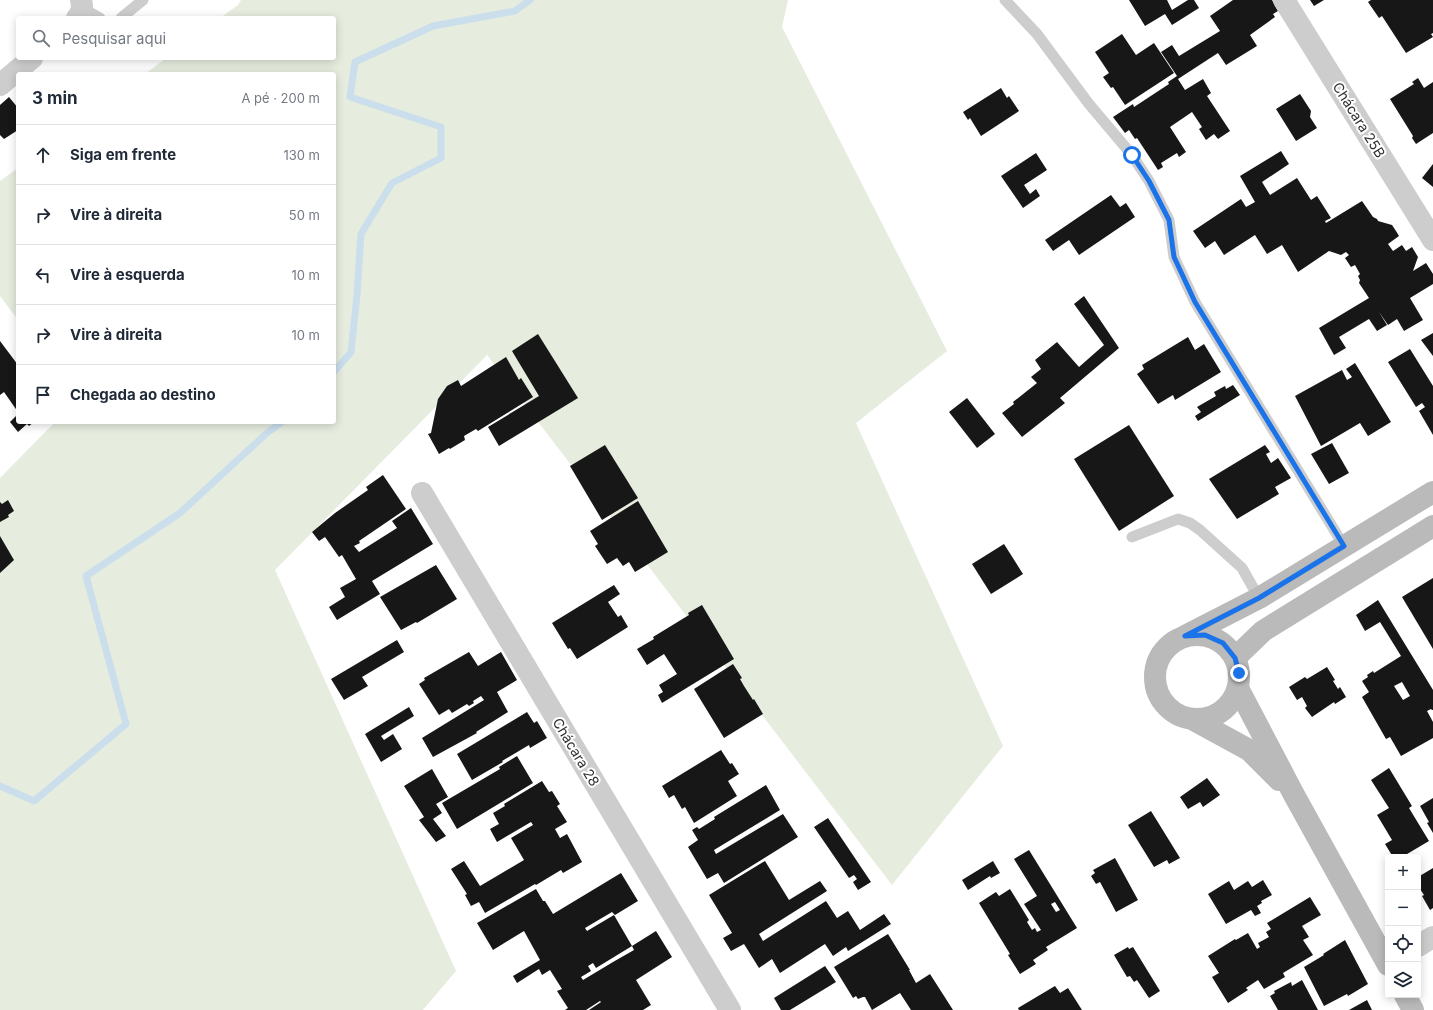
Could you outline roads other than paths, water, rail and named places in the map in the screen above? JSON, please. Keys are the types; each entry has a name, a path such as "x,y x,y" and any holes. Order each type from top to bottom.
{"street":[{"name":"Chácara 25B","path":"1284,0 1433,240"},
{"path":"0,84 30,60"},
{"path":"1292,793 1249,750 1194,720 1172,712 1157,693 1154,670 1165,648 1185,636 1259,598 1433,492"},
{"name":"Chácara 28","path":"422,493 730,1010"},
{"path":"1235,658 1263,631 1433,526"},
{"path":"1185,636 1205,635 1223,643 1235,658 1239,673 1238,688 1222,712 1194,720"},
{"path":"1238,688 1292,793 1386,962"},
{"path":"1421,944 1433,937"},
{"path":"1407,998 1413,1010"}],"lane":[{"path":"124,16 143,0"},
{"path":"1005,0 1037,34 1089,104 1132,155 1149,181 1169,220 1174,257 1195,302 1344,546"},
{"path":"1132,537 1178,519 1190,523 1200,530 1242,568 1259,598"}],"waterway":[{"path":"336,370 351,352 361,234 392,183 441,158 441,127 350,97 355,62 433,26 515,11 530,0"},
{"path":"0,786 34,801 126,724 86,576 180,513 267,433 279,424"}]}
